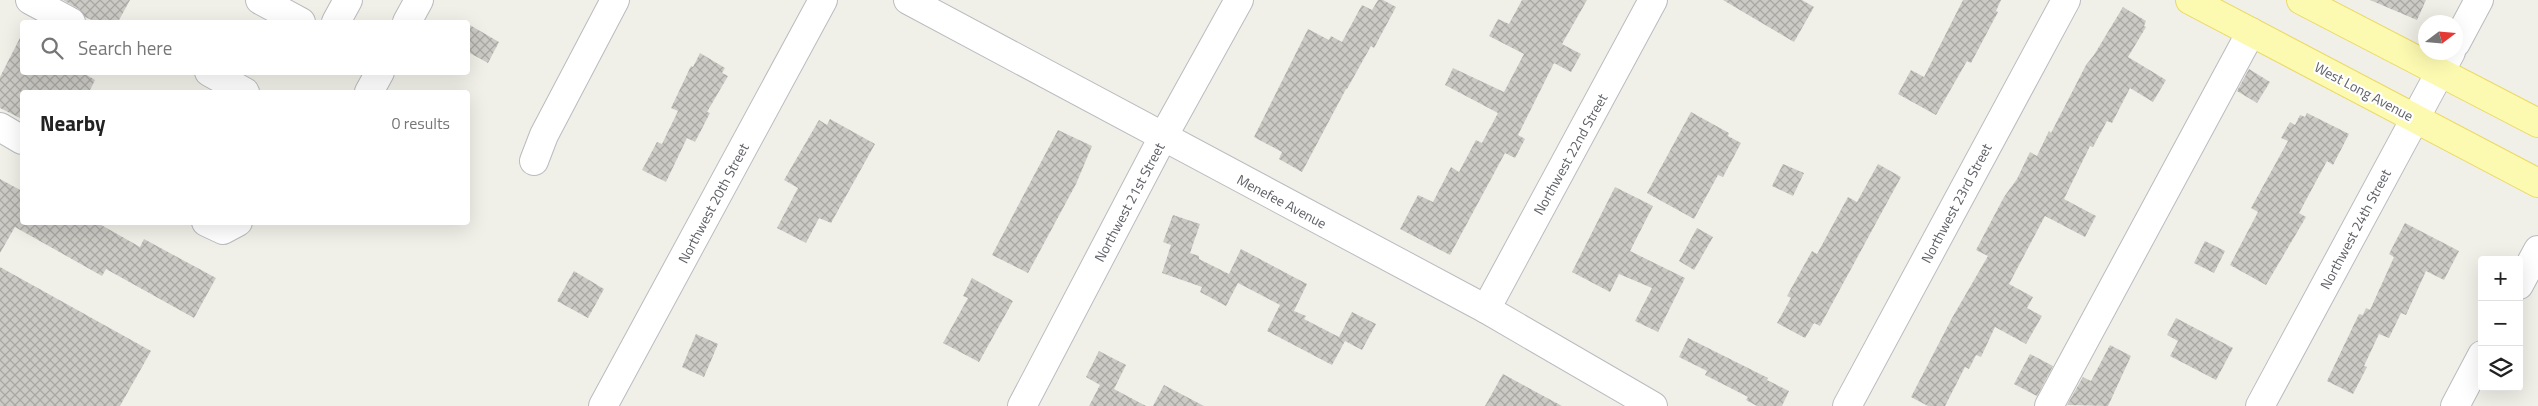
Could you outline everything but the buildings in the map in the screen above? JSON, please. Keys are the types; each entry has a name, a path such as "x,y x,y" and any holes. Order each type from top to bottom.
{"main road":[{"name":"West Long Avenue","path":"2190,0 2538,183"},
{"path":"2301,0 2446,62 2538,123"}],"street":[{"path":"30,0 67,20"},
{"path":"260,0 298,20"},
{"path":"337,20 348,0"},
{"path":"408,20 419,0"},
{"path":"534,161 544,135 615,0"},
{"name":"Northwest 20th Street","path":"604,406 823,0"},
{"name":"Menefee Avenue","path":"908,0 1486,308 1643,404"},
{"name":"Northwest 21st Street","path":"1022,406 1163,137 1239,0"},
{"name":"Northwest 22nd Street","path":"1486,308 1654,0"},
{"name":"Northwest 23rd Street","path":"1847,406 2066,0"},
{"path":"2463,30 2479,0"},
{"path":"2049,406 2251,32"},
{"name":"Northwest 24th Street","path":"2260,406 2446,62"},
{"path":"215,75 242,90"},
{"path":"370,90 378,75"},
{"path":"0,127 20,139"},
{"path":"212,225 223,230 232,225"},
{"path":"2523,278 2538,250"},
{"path":"2455,406 2478,363"}]}
